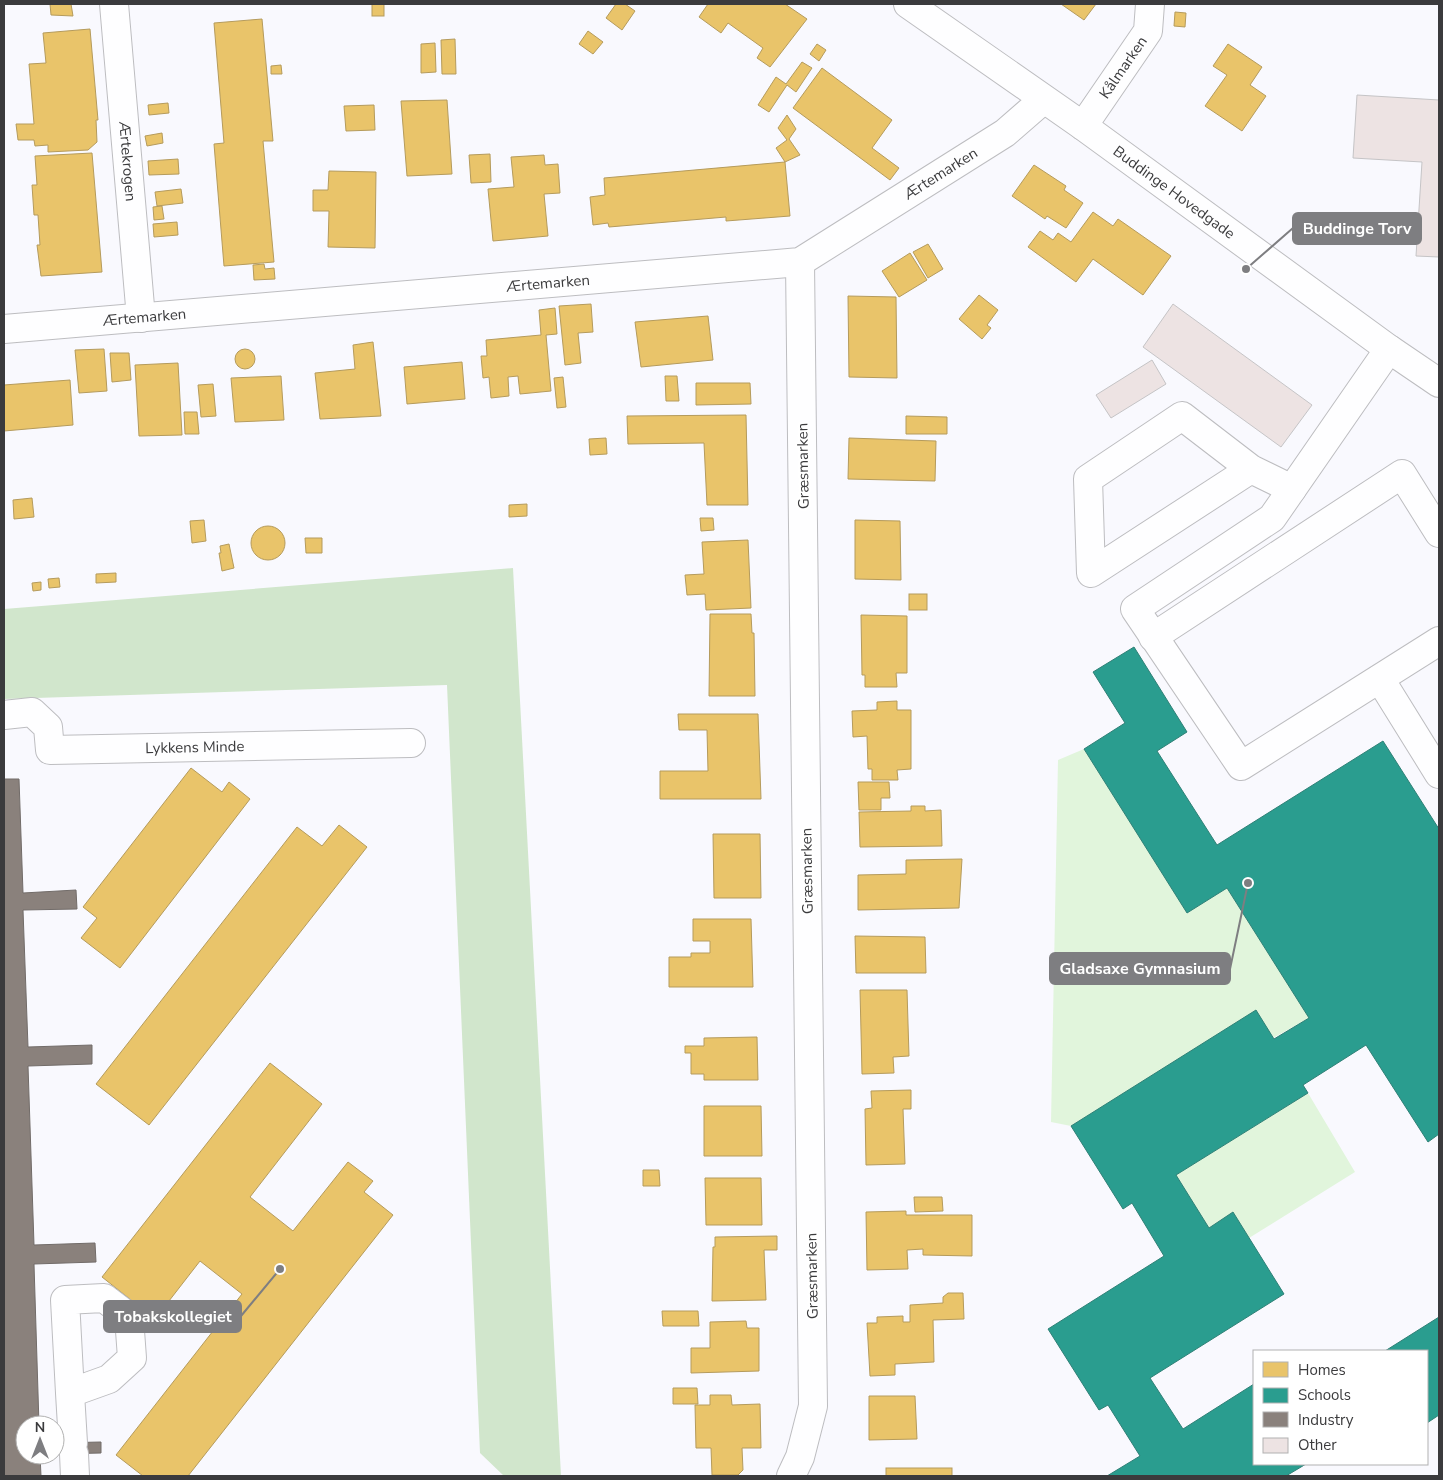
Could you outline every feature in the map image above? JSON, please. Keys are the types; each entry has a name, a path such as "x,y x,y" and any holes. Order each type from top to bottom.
{"street":[{"name":"Ærtekrogen","path":"114,4 140,318"},
{"name":"Buddinge Hovedgade","path":"908,4 1043,100 1083,126 1389,349 1439,383"},
{"name":"Kålmarken","path":"1083,126 1148,31 1150,4"},
{"name":"Ærtemarken","path":"4,329 800,262 1005,133 1043,100"},
{"name":"Græsmarken","path":"791,1476 800,1457 813,1406 800,262"},
{"path":"1389,349 1272,518 1134,608 1240,766 1439,641"},
{"path":"1251,469 1091,573 1088,479 1182,416 1251,469 1292,489"},
{"path":"1153,637 1402,474 1439,533"},
{"path":"1380,679 1439,774"},
{"name":"Lykkens Minde","path":"4,715 32,712 48,727 50,750 411,743"},
{"path":"70,1394 74,1458"}],"green space":[{"path":"513,568 561,1476 504,1476 480,1453 447,685 4,699 4,609"},
{"path":"1084,749 1187,913 1227,888 1309,1018 1273,1038 1256,1011 1071,1126 1051,1122 1058,760"},
{"path":"1308,1093 1355,1172 1249,1238 1233,1213 1209,1228 1176,1175"}],"building: Homes":[{"path":"50,4 71,4 73,16 51,15"},
{"path":"372,4 384,4 384,16 372,16"},
{"path":"616,4 625,4 635,11 622,30 606,18"},
{"path":"708,4 785,4 807,19 770,67 757,58 763,48 728,23 721,33 699,17"},
{"path":"1061,4 1096,4 1084,20"},
{"path":"1175,12 1186,13 1185,27 1174,26"},
{"path":"262,19 273,141 263,141 274,262 224,266 214,144 224,143 214,23"},
{"path":"90,29 98,120 96,120 97,142 88,150 48,152 48,145 35,146 34,140 18,140 16,124 34,124 29,64 46,63 43,33"},
{"path":"588,31 603,42 593,54 579,44"},
{"path":"455,39 456,74 442,74 441,40"},
{"path":"435,43 436,72 421,73 421,44"},
{"path":"817,44 826,50 819,61 810,54"},
{"path":"1228,44 1262,67 1250,85 1266,96 1242,131 1205,106 1227,75 1213,66"},
{"path":"802,62 812,68 796,92 787,85 769,112 758,105 776,77 786,84"},
{"path":"281,65 282,74 271,74 271,66"},
{"path":"822,68 892,120 872,148 899,168 890,180 793,108"},
{"path":"447,100 452,174 407,176 401,101"},
{"path":"168,103 169,113 149,115 148,105"},
{"path":"374,105 375,130 346,131 344,106"},
{"path":"787,115 796,129 789,139 800,155 785,162 776,148 787,140 778,128"},
{"path":"162,133 163,143 147,146 145,136"},
{"path":"92,153 102,272 41,276 37,245 40,245 38,215 34,215 32,185 37,185 35,156"},
{"path":"490,154 491,182 471,183 469,155"},
{"path":"544,155 545,165 558,164 560,193 544,194 548,236 493,241 488,189 514,187 511,157"},
{"path":"178,159 179,174 149,175 148,161"},
{"path":"785,162 790,216 726,221 726,217 609,227 608,223 593,225 590,197 605,195 604,178"},
{"path":"1034,165 1066,186 1064,190 1083,203 1066,228 1047,216 1045,219 1012,196"},
{"path":"329,171 376,172 375,248 328,247 329,211 313,211 313,190 328,190"},
{"path":"181,189 183,203 157,206 155,192"},
{"path":"162,206 164,219 154,220 153,207"},
{"path":"1093,212 1113,226 1118,219 1171,256 1143,295 1093,259 1076,282 1028,247 1040,231 1053,240 1058,233 1071,242"},
{"path":"177,222 178,235 154,237 153,224"},
{"path":"928,244 943,269 928,278 913,252"},
{"path":"910,253 927,280 899,297 882,271"},
{"path":"264,264 265,269 274,268 275,279 254,280 253,265"},
{"path":"979,295 998,310 987,325 991,328 982,339 959,319"},
{"path":"848,296 896,297 897,378 849,377"},
{"path":"591,304 593,332 578,333 581,363 565,365 559,306"},
{"path":"555,308 557,334 546,335 551,391 520,394 518,376 508,377 509,396 491,398 489,377 483,378 481,356 487,356 486,340 541,335 539,310"},
{"path":"708,316 713,360 641,367 635,322"},
{"path":"373,342 381,416 320,419 315,373 355,369 353,345"},
{"path":"104,349 107,391 79,393 75,350"},
{"path":"245,349 252,352 255,359 252,366 245,369 238,366 235,359 238,352"},
{"path":"110,353 129,353 131,380 112,382"},
{"path":"462,362 465,399 407,404 404,367"},
{"path":"178,363 182,435 139,436 135,365"},
{"path":"281,376 284,420 235,422 231,378"},
{"path":"665,376 677,376 679,401 666,401"},
{"path":"563,377 566,407 557,408 554,378"},
{"path":"70,380 73,425 4,431 4,385"},
{"path":"696,383 750,383 751,404 696,405"},
{"path":"213,384 216,416 201,417 198,385"},
{"path":"184,412 197,412 199,434 185,434"},
{"path":"746,415 748,505 707,505 704,443 628,444 627,416"},
{"path":"906,416 947,417 947,434 906,434"},
{"path":"606,438 607,454 590,455 589,439"},
{"path":"849,438 936,441 935,481 848,479"},
{"path":"32,498 34,517 14,519 13,500"},
{"path":"527,504 527,516 509,517 509,505"},
{"path":"700,518 713,518 714,530 701,531"},
{"path":"204,520 206,541 192,543 190,521"},
{"path":"855,520 900,521 901,580 855,579"},
{"path":"268,526 280,531 285,543 280,555 268,560 256,555 251,543 256,531"},
{"path":"305,538 322,538 322,553 306,553"},
{"path":"748,540 751,608 706,610 705,594 687,595 685,575 704,574 702,542"},
{"path":"229,544 234,568 222,571 219,553 221,553 220,546"},
{"path":"116,573 116,582 96,583 96,574"},
{"path":"59,578 60,587 49,588 48,579"},
{"path":"41,582 41,590 33,591 32,583"},
{"path":"909,594 927,594 927,610 909,610"},
{"path":"710,614 751,614 752,633 754,633 755,696 709,696"},
{"path":"861,615 907,616 907,673 896,673 897,687 865,687 865,675 862,675"},
{"path":"897,701 897,710 911,710 911,769 897,770 898,780 872,780 872,769 868,769 867,736 853,737 852,711 877,710 877,702"},
{"path":"678,714 758,714 761,799 660,799 660,771 708,771 707,730 679,730"},
{"path":"191,768 222,792 229,782 250,799 120,968 81,938 97,918 83,907"},
{"path":"858,782 889,782 890,798 881,798 881,810 859,810"},
{"path":"911,806 925,806 925,811 941,810 942,846 860,847 859,812 911,811"},
{"path":"339,825 367,847 149,1125 96,1084 297,827 322,846"},
{"path":"713,834 760,834 761,898 714,898"},
{"path":"962,859 959,908 858,910 858,875 906,874 906,860"},
{"path":"693,919 751,919 753,987 669,987 669,957 691,957 691,953 710,953 710,941 693,941"},
{"path":"855,936 925,937 926,973 856,973"},
{"path":"860,990 907,990 909,1056 893,1057 894,1073 862,1074"},
{"path":"757,1037 758,1080 704,1080 704,1074 691,1074 691,1053 685,1053 685,1046 704,1046 704,1038"},
{"path":"270,1063 322,1104 250,1197 293,1231 348,1162 373,1181 364,1192 393,1215 188,1476 143,1476 116,1455 242,1294 200,1261 155,1319 102,1277"},
{"path":"911,1090 911,1109 903,1109 905,1164 866,1165 865,1109 872,1108 871,1091"},
{"path":"704,1106 761,1106 762,1156 704,1156"},
{"path":"643,1170 659,1170 660,1186 643,1186"},
{"path":"705,1178 761,1178 762,1225 706,1225"},
{"path":"914,1197 942,1197 943,1211 915,1212"},
{"path":"906,1211 906,1215 972,1215 972,1256 923,1255 923,1249 907,1250 908,1269 867,1270 866,1212"},
{"path":"777,1236 777,1250 764,1250 766,1300 712,1301 713,1247 715,1247 715,1237"},
{"path":"948,1293 963,1293 964,1319 933,1320 934,1362 895,1364 895,1375 870,1376 867,1323 877,1323 877,1317 903,1316 903,1322 910,1322 910,1305 943,1303 943,1297"},
{"path":"662,1311 698,1311 699,1326 663,1326"},
{"path":"746,1321 747,1328 759,1328 759,1371 691,1373 691,1348 710,1348 710,1322"},
{"path":"673,1388 697,1388 698,1404 673,1404"},
{"path":"710,1395 731,1395 732,1405 760,1404 761,1448 742,1448 743,1470 738,1475 712,1475 711,1448 696,1448 695,1405 710,1405"},
{"path":"869,1396 915,1396 917,1439 869,1440"},
{"path":"886,1468 952,1468 952,1476 886,1476"}],"building: Schools":[{"path":"1134,647 1187,732 1157,751 1217,845 1383,741 1439,829 1439,1134 1428,1142 1366,1045 1303,1085 1308,1093 1176,1175 1209,1228 1233,1212 1284,1294 1150,1378 1183,1429 1253,1385 1253,1465 1304,1465 1286,1476 1107,1476 1140,1456 1108,1405 1099,1410 1048,1329 1164,1256 1132,1203 1123,1209 1071,1126 1256,1010 1274,1039 1309,1018 1227,888 1187,913 1084,749 1125,723 1093,672"},
{"path":"1439,1317 1439,1415 1428,1422 1428,1350 1387,1350"}],"building: Industry":[{"path":"4,779 19,779 23,893 76,890 77,909 23,910 28,1047 92,1045 92,1064 28,1066 34,1245 95,1243 96,1262 34,1264 39,1415 15,1415 15,1465 40,1465 41,1476 4,1476"},
{"path":"101,1442 101,1453 65,1454 65,1443"}],"building: Other":[{"path":"1357,95 1439,100 1439,257 1416,256 1422,162 1353,158"},
{"path":"1173,304 1312,405 1281,447 1143,347"},
{"path":"1152,360 1166,384 1111,418 1096,395"}],"place":[{"name":"Buddinge Torv","path":"1246,269"},
{"name":"Gladsaxe Gymnasium","path":"1248,883"},
{"name":"Tobakskollegiet","path":"280,1269"}]}
